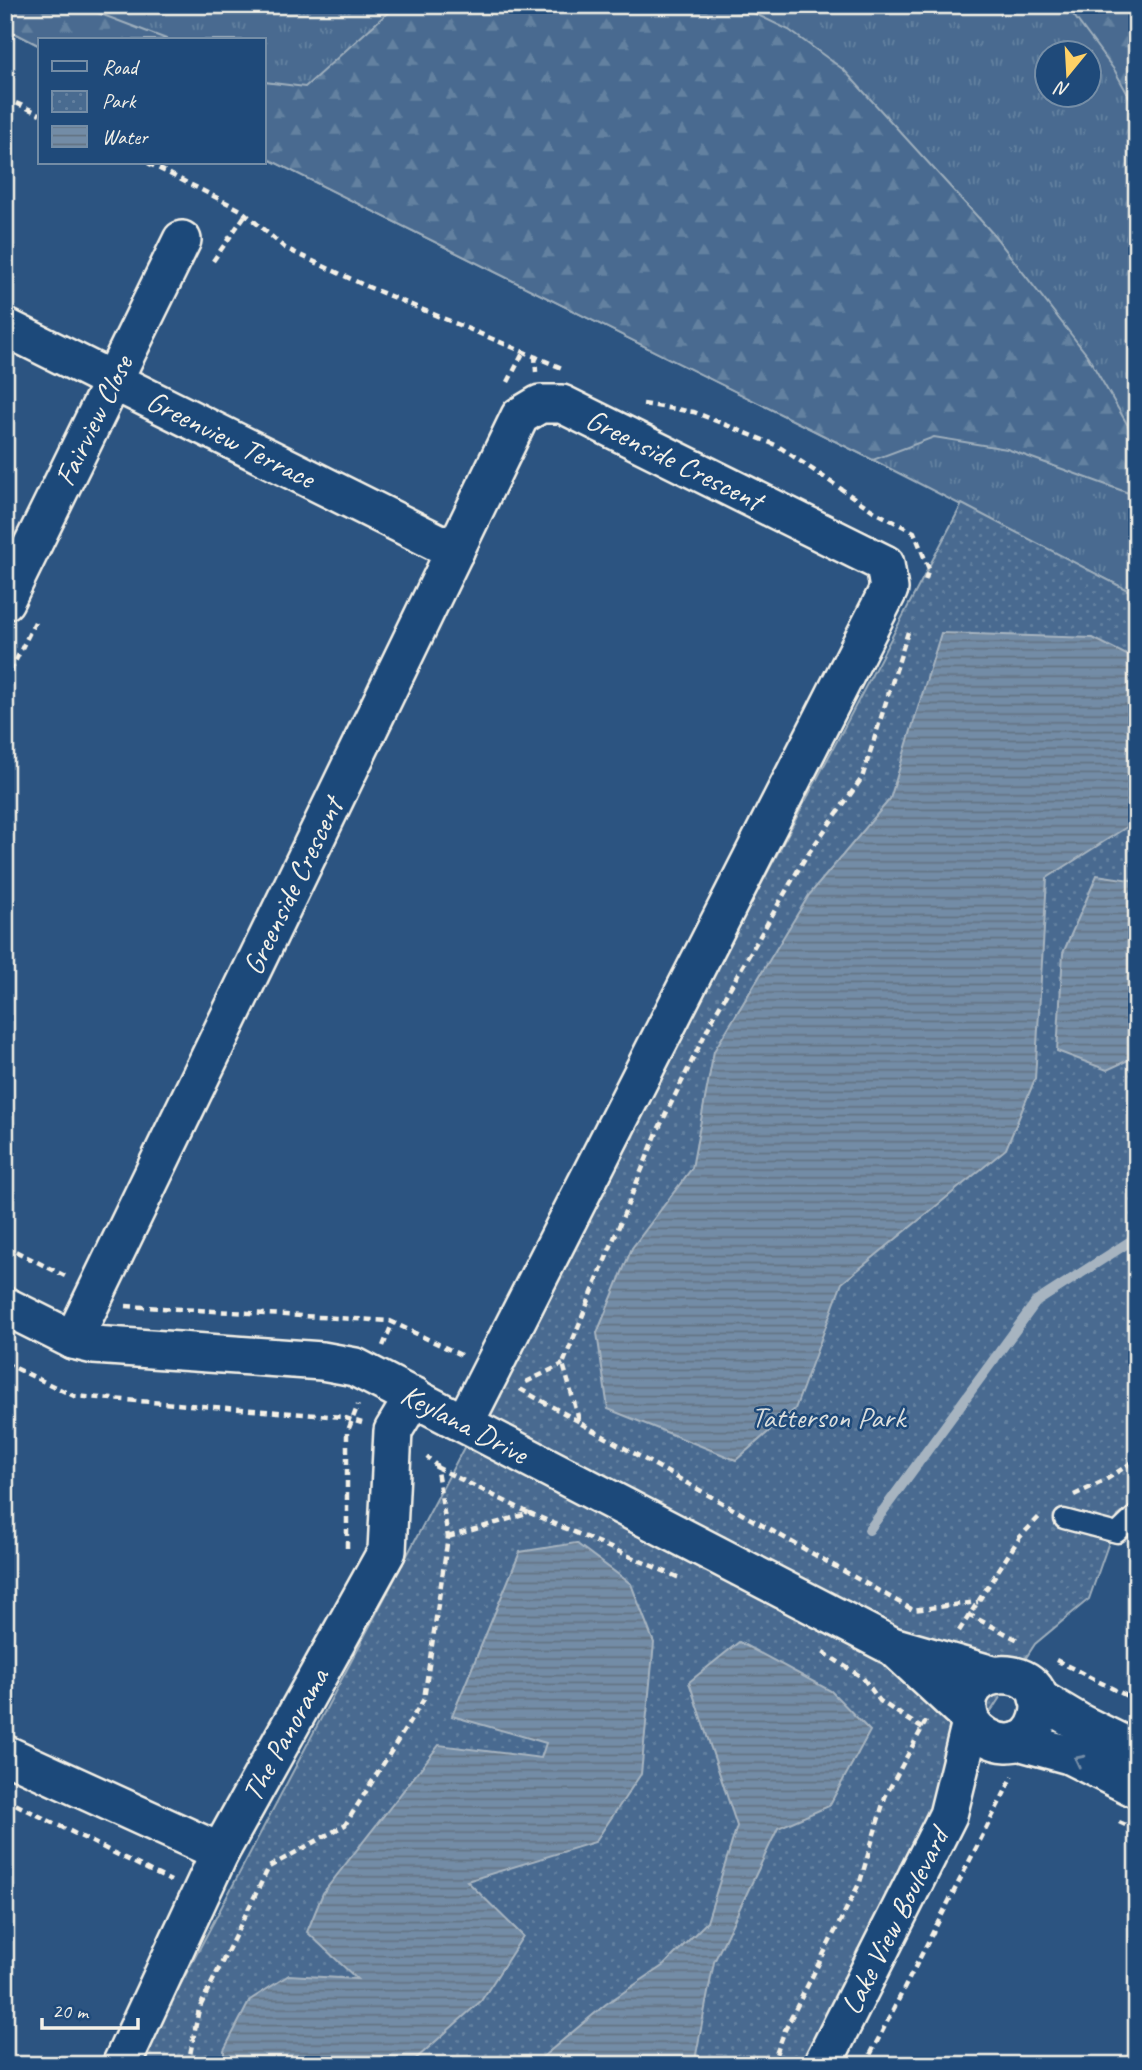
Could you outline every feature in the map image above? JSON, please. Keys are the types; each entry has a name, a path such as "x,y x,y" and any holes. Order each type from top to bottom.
{"street":[{"name":"Fairview Close","path":"5,601 182,240"},
{"name":"Greenview Terrace","path":"5,327 455,551"},
{"name":"Greenside Crescent","path":"73,1340 520,416 540,404 562,404 885,564 889,589 465,1422"},
{"name":"Keylana Drive","path":"5,1306 73,1340 125,1349 340,1363 371,1374 892,1646 944,1676 970,1719"},
{"name":"The Panorama","path":"121,2065 213,1849 387,1551 393,1431 414,1396"},
{"path":"1012,1758 1038,1718 1038,1698 1034,1689 1021,1677 1012,1674 993,1675 976,1687 968,1706 970,1719 988,1740 1012,1758 1069,1755 1137,1789"},
{"name":"Keylana Drive","path":"944,1676 993,1675"},
{"path":"1038,1698 1080,1723 1137,1751"},
{"name":"Lake View Boulevard","path":"822,2065 948,1815 970,1719"},
{"path":"5,1755 213,1849"},
{"name":"Lake View Boulevard","path":"948,1815 1012,1758"}],"lane":[{"path":"1064,1520 1117,1533 1137,1514"}],"path":[{"path":"5,98 38,113"},
{"path":"150,164 185,179 241,210 285,248 366,286 568,371"},
{"path":"636,402 694,412 778,446 875,512 914,531 929,569 921,594"},
{"path":"580,1423 563,1364 658,1130 715,1014 805,858 862,778 912,620"},
{"path":"5,1246 128,1307 393,1322 492,1370"},
{"path":"347,1558 347,1433 393,1322"},
{"path":"5,1363 74,1396 352,1420 393,1431 436,1467 532,1514 686,1581"},
{"path":"563,1364 516,1387 913,1610 978,1602"},
{"path":"1069,1498 1104,1481 1137,1459"},
{"path":"188,2065 199,2009 269,1867 345,1825 424,1699 448,1537 436,1467"},
{"path":"772,2065 785,2030 860,1882 886,1797 923,1729 968,1614 1025,1530 1048,1509"},
{"path":"448,1537 532,1514"},
{"path":"820,1651 863,1678 880,1702 923,1729"},
{"path":"1012,1758 1023,1777"},
{"path":"865,2065 1012,1758"},
{"path":"5,1799 182,1887 213,1849"},
{"path":"1113,1818 1137,1830"}],"green space":[{"path":"5,5 1137,5 1137,595 873,460 266,158 266,38 38,38 38,45 5,28"},
{"path":"20,5 77,5 164,38 38,38 38,45 5,28 5,21"},
{"path":"402,5 737,5 789,30 844,70 994,235 1087,355 1137,441 1137,496 1007,449 934,437 873,460 266,158 266,82 305,87 385,15"},
{"path":"1066,5 1137,5 1137,111 1104,56 1104,38 1090,38"},
{"name":"Tatterson Park","path":"962,504 1137,595 1137,1501 1118,1516 1089,1599 1035,1644 947,1778 801,2065 138,2065"}],"water":[{"path":"941,633 1093,638 1137,660 1137,824 1133,823 1047,878 1035,1079 1006,1149 842,1283 795,1409 736,1460 608,1409 597,1333 632,1248 692,1168 714,1051 809,895 890,799"},
{"path":"1097,875 1137,881 1137,1056 1107,1070 1057,1051 1063,953"},
{"path":"576,1543 631,1584 654,1643 641,1774 595,1842 467,1881 523,1936 481,2001 409,2065 224,2065 224,2050 250,2000 289,1975 357,1979 307,1932 323,1893 439,1745 541,1758 546,1743 452,1716 520,1552"},
{"path":"739,1642 831,1691 870,1731 829,1806 778,1828 714,1962 694,2065 533,2065 606,2004 664,1965 707,1922 737,1826 689,1682"}],"waterway":[{"path":"869,1530 1036,1302 1137,1237"}]}
